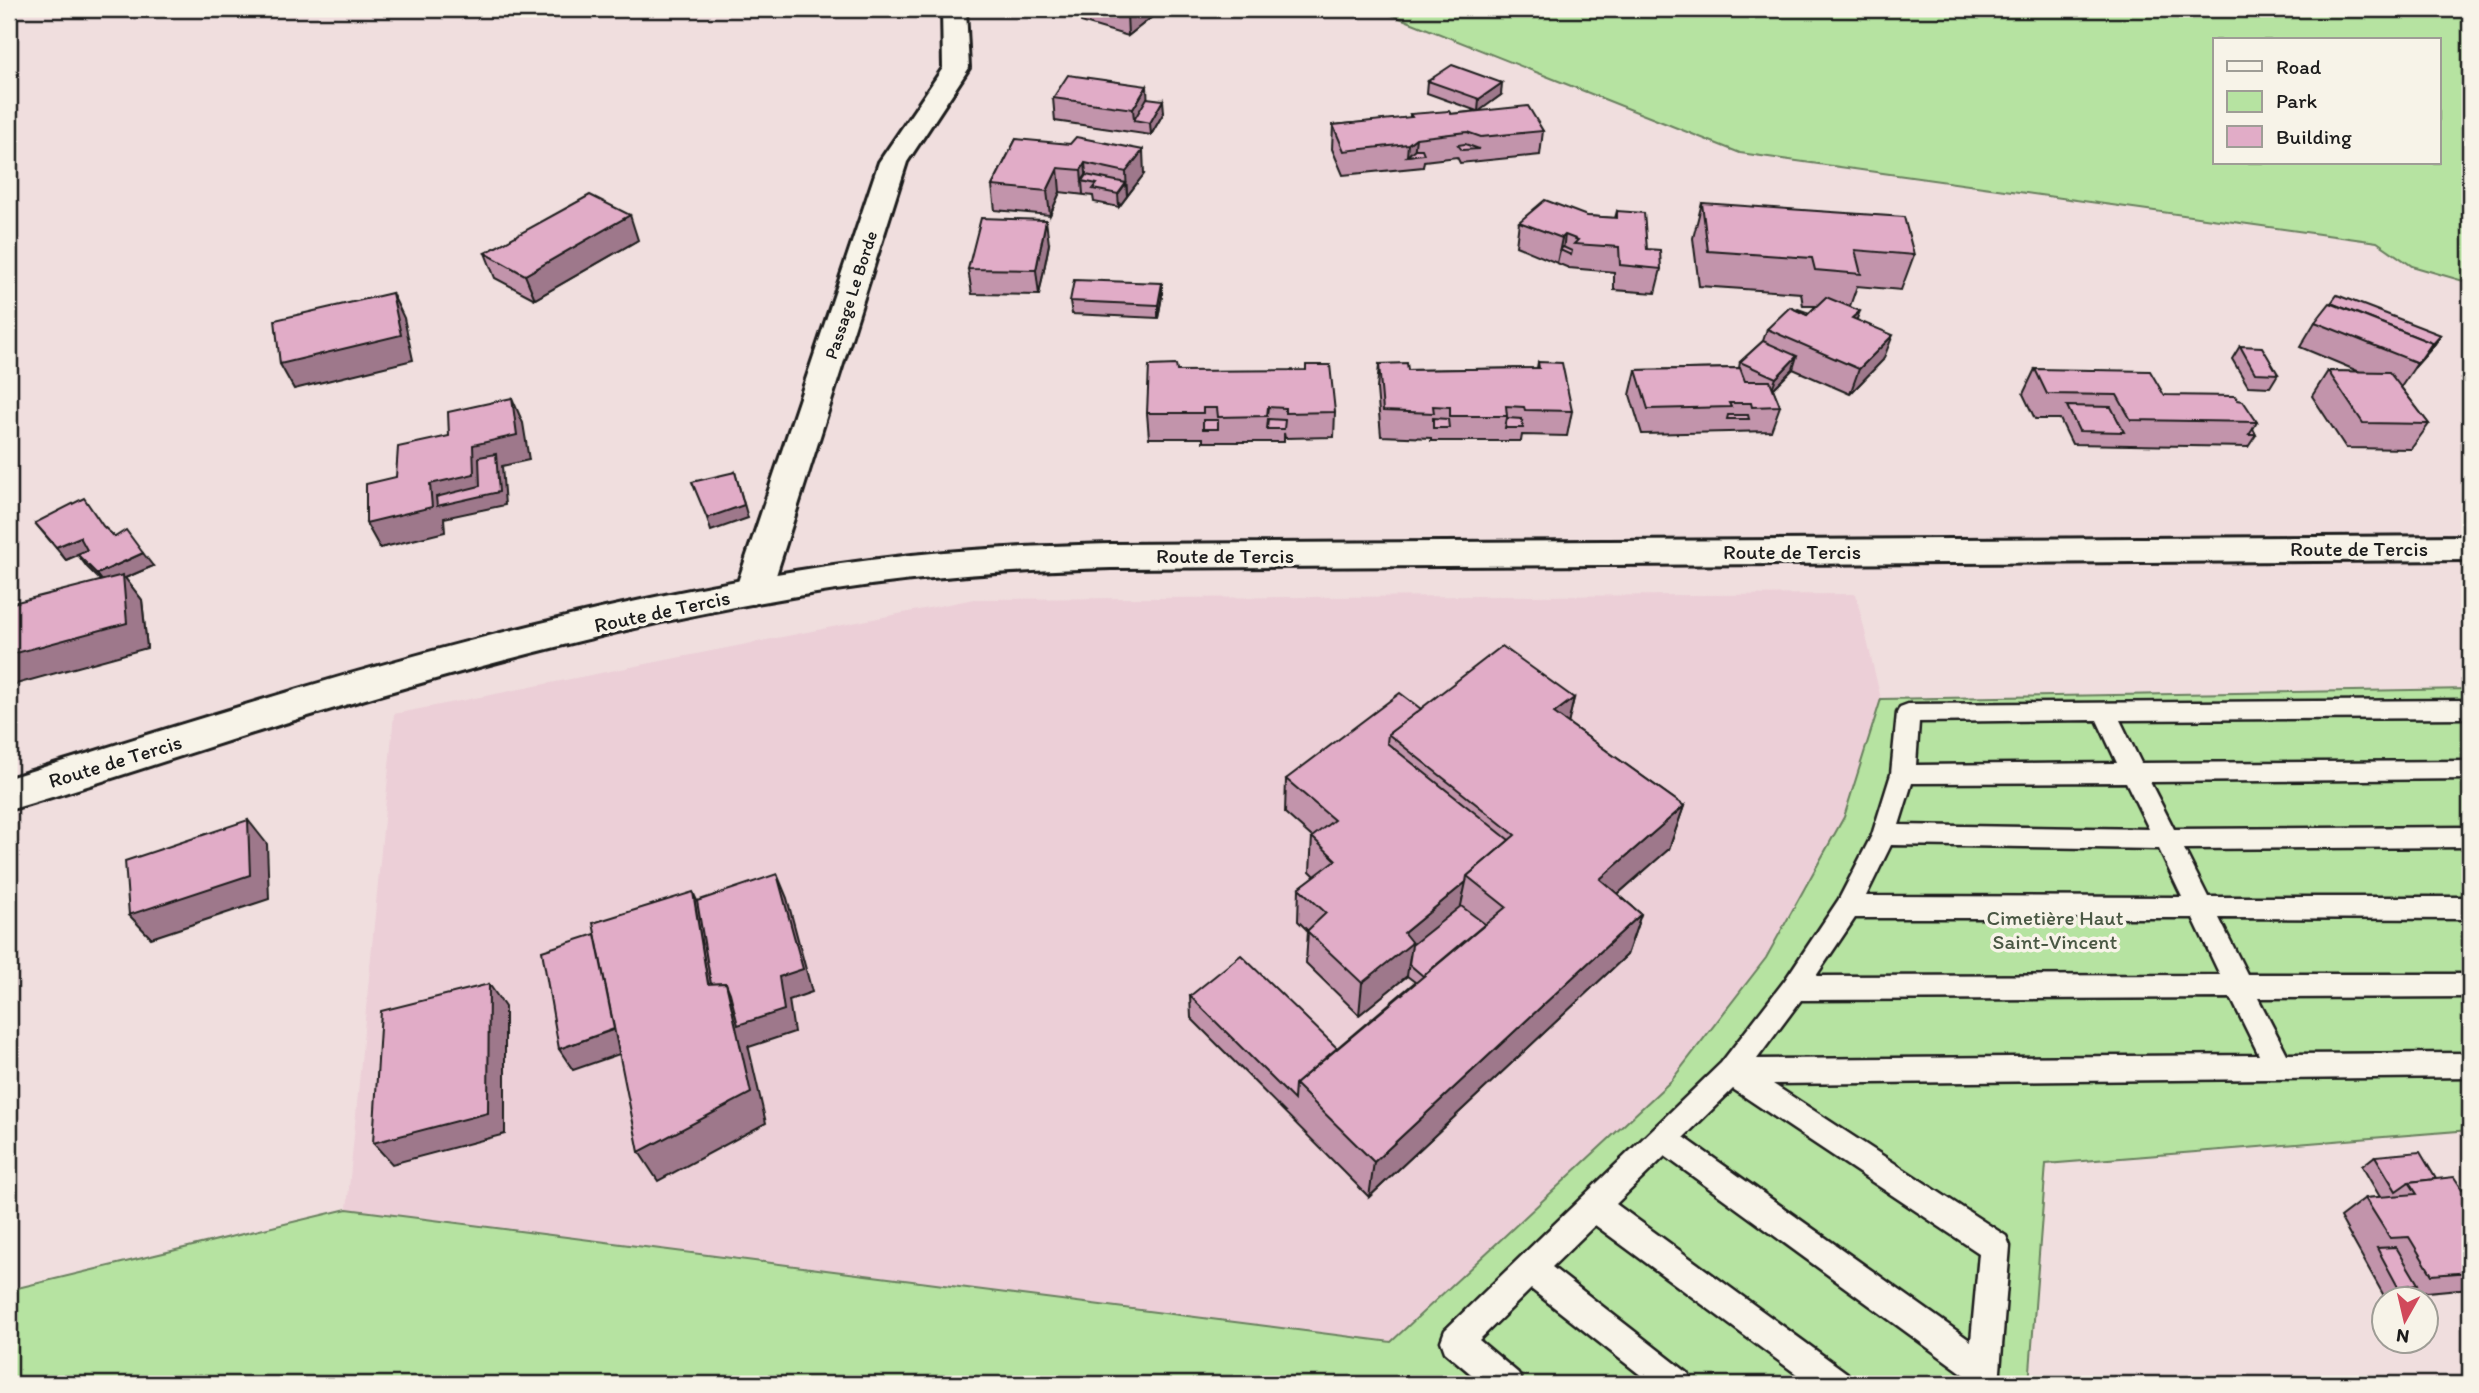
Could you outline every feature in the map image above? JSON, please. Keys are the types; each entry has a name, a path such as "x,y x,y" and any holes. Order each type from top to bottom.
{"main road":[{"name":"Passage Le Borde","path":"753,591 893,162 956,68 954,9"},
{"name":"Route de Tercis","path":"9,794 448,661 753,591 885,570 999,560 1111,556 2470,548"}],"lane":[{"path":"2104,712 2279,1067"},
{"path":"1507,1384 1456,1341 1731,1072 1794,988 1848,908 1884,835 1903,774 1908,713 2466,715"},
{"path":"1903,774 2470,769"},
{"path":"1884,835 2167,839 2470,837"},
{"path":"1848,908 2470,908"},
{"path":"1794,988 2470,985"},
{"path":"1731,1072 2470,1065"},
{"path":"1731,1072 1995,1246 1984,1377"},
{"path":"1663,1138 1984,1377"},
{"path":"1594,1206 1836,1384"},
{"path":"1530,1269 1677,1384"}],"shaded area":[{"path":"1856,594 1881,699 1844,817 1766,958 1671,1081 1391,1342 347,1209 394,714 974,599"}],"green space":[{"path":"1377,9 2470,9 2470,283 2412,266 2377,242 1740,153"},
{"name":"Cimetière Haut Saint-Vincent","path":"2470,689 2470,1130 2046,1164 2029,1384 9,1384 9,1290 347,1209 1391,1342 1671,1081 1766,958 1844,817 1881,699"}],"building":[{"path":"1113,9 1132,9 1127,13"},
{"path":"1452,65 1502,83 1479,99 1428,81"},
{"path":"1068,75 1147,86 1133,109 1053,98"},
{"path":"1147,98 1163,100 1150,123 1134,120"},
{"path":"1528,106 1543,131 1481,137 1467,132 1416,138 1408,144 1344,151 1333,125 1412,117 1410,114 1449,111 1451,114"},
{"path":"1076,137 1143,150 1126,172 1085,163 1081,170 1058,168 1047,191 992,186 1016,139 1070,144"},
{"path":"1465,144 1479,149 1462,150 1458,145"},
{"path":"1415,149 1422,149 1424,154 1407,156"},
{"path":"1086,175 1126,183 1118,194 1093,189 1097,184 1082,181"},
{"path":"590,195 630,215 525,275 485,253"},
{"path":"1545,200 1587,216 1617,218 1617,211 1644,213 1647,249 1660,250 1661,269 1620,265 1619,247 1574,244 1578,240 1565,235 1562,238 1519,222"},
{"path":"1702,203 1904,217 1914,255 1855,250 1861,274 1815,270 1812,258 1708,251"},
{"path":"981,218 1046,220 1036,270 968,269"},
{"path":"1563,247 1572,251 1571,255 1560,250"},
{"path":"1074,280 1162,283 1158,305 1070,301"},
{"path":"392,293 401,335 280,364 275,320"},
{"path":"2337,295 2441,335 2423,355 2432,343 2331,303"},
{"path":"1826,297 1860,311 1852,318 1893,335 1859,369 1767,329 1790,307 1807,315"},
{"path":"2330,303 2432,343 2418,363 2315,322"},
{"path":"1763,341 1797,356 1776,378 1740,362"},
{"path":"2240,346 2262,347 2278,374 2255,373"},
{"path":"1538,362 1562,363 1572,411 1525,410 1524,407 1506,406 1507,416 1450,416 1450,407 1433,406 1434,413 1383,411 1379,364 1407,363 1408,370 1539,368"},
{"path":"1176,365 1177,371 1306,370 1306,365 1330,365 1335,412 1285,413 1285,408 1268,407 1267,416 1218,417 1217,408 1203,408 1203,413 1147,413 1149,366"},
{"path":"1740,368 1745,381 1770,381 1780,406 1752,407 1751,403 1729,403 1731,407 1648,409 1636,370"},
{"path":"2035,369 2150,371 2164,395 2235,396 2243,401 2257,422 2131,420 2117,395 2047,394"},
{"path":"2328,371 2389,372 2429,424 2363,423"},
{"path":"512,398 517,435 473,445 474,474 430,484 432,507 366,523 366,484 396,477 398,447 449,436 448,412"},
{"path":"2067,406 2111,407 2124,432 2079,431"},
{"path":"1728,415 1748,415 1749,419 1727,419"},
{"path":"1433,418 1448,419 1449,428 1433,428"},
{"path":"1507,418 1522,419 1523,428 1505,428"},
{"path":"1268,419 1285,420 1284,429 1267,429"},
{"path":"1203,420 1218,420 1218,429 1203,429"},
{"path":"496,454 499,492 437,506 436,497 480,486 479,457"},
{"path":"735,472 744,505 707,518 692,482"},
{"path":"84,498 103,526 115,537 126,530 143,553 97,574 77,554 87,550 80,537 56,547 35,523"},
{"path":"123,575 127,623 9,655 9,604"},
{"path":"1502,646 1574,698 1554,713 1684,806 1600,879 1641,914 1374,1162 1295,1084 1506,907 1467,876 1515,835 1388,734"},
{"path":"1400,693 1421,709 1388,734 1387,743 1509,840 1467,876 1466,882 1404,933 1412,943 1362,983 1307,931 1326,913 1299,888 1336,860 1312,837 1334,820 1286,779"},
{"path":"248,820 250,875 129,915 125,861"},
{"path":"777,874 803,969 779,977 784,1010 738,1025 726,983 711,984 697,901"},
{"path":"693,892 708,984 726,983 751,1093 639,1152 593,923"},
{"path":"1461,906 1485,924 1423,976 1409,964 1412,945"},
{"path":"595,934 614,1029 559,1049 542,951"},
{"path":"1241,955 1337,1048 1295,1084 1294,1100 1190,996"},
{"path":"489,984 488,1113 373,1143 381,1011"},
{"path":"2420,1152 2436,1179 2409,1182 2396,1191 2375,1156"},
{"path":"2454,1177 2462,1189 2470,1189 2470,1272 2432,1275 2409,1237 2390,1238 2365,1198 2417,1194 2409,1182"},
{"path":"2396,1247 2418,1284 2396,1284 2377,1248"},
{"path":"2114,1377 2135,1384 2114,1384"}]}
